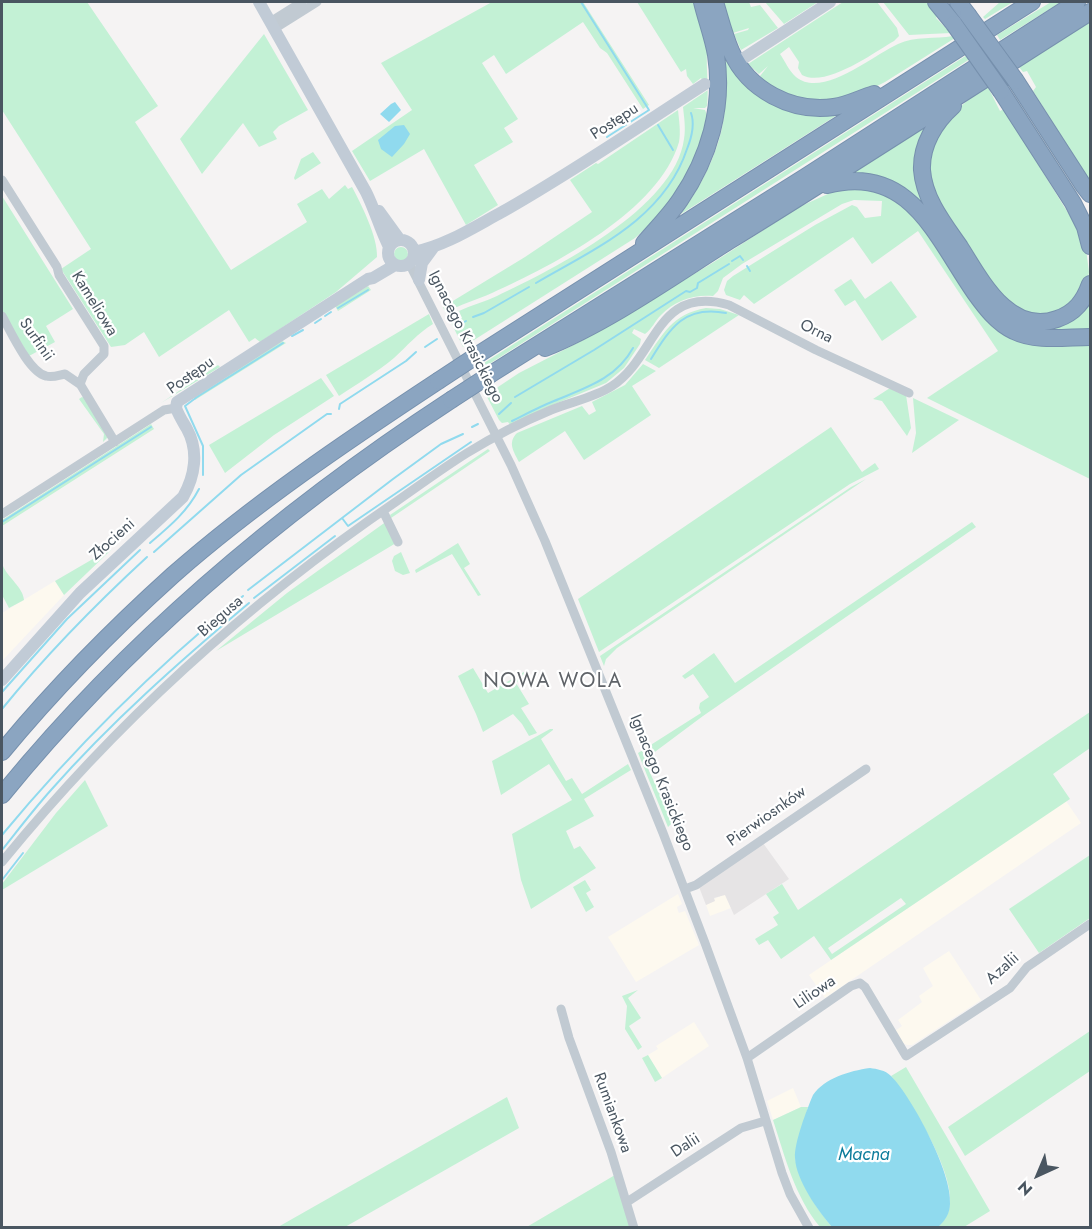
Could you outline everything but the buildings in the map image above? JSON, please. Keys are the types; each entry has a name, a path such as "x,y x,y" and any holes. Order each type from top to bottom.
{"highway":[{"path":"632,257 680,201 711,139 718,79 716,54 702,2"},
{"path":"715,2 727,42 739,65 762,89 787,102 811,108 837,106 898,86"},
{"path":"936,2 960,14 1016,81 1090,194"},
{"path":"2,752 65,680 175,574 220,536 316,464 479,354 1032,2"},
{"path":"2,795 76,708 189,598 325,489 396,436 1077,2"},
{"path":"514,359 575,335 815,188 1090,12"},
{"path":"960,14 1001,91 1086,227 1090,246"},
{"path":"973,87 938,122 927,144 922,173 935,209 989,291 1001,305 1013,314 1035,322 1050,322 1067,316 1086,297 1090,284"},
{"path":"815,188 854,180 869,181 892,188 913,203 924,215 985,307 1002,323 1013,331 1034,337 1090,337"}],"street":[{"path":"259,2 375,209 375,216 393,252 411,244 412,258"},
{"path":"272,26 302,2"},
{"path":"272,26 317,2"},
{"path":"744,58 830,2"},
{"name":"Postępu","path":"2,514 166,409 176,408 179,401 368,279 371,273 393,252 402,266 412,258 530,196 705,84"},
{"name":"Kameliowa","path":"2,180 57,267 58,275 104,346 104,354 84,374 81,385"},
{"path":"419,280 422,263 432,248"},
{"name":"Ignacego Krasickiego","path":"412,258 419,280 497,436 545,541 685,889 747,1058 765,1121 790,1194 810,1227"},
{"name":"Biegusa","path":"2,862 46,808 116,733 270,595 325,551 464,454 551,410 614,385 628,372 670,314 692,304 709,302"},
{"name":"Orna","path":"709,302 729,305 748,313 816,350 909,393"},
{"name":"Surfinii","path":"2,316 26,357 38,372 48,377 65,374 81,385"},
{"path":"81,385 115,442"},
{"name":"Złocieni","path":"2,680 80,593 183,497 192,479 194,452 190,434 176,408"},
{"path":"383,511 398,542"},
{"name":"Pierwiosnków","path":"685,889 696,885 866,769"},
{"name":"Azalii","path":"906,1056 1010,988 1027,967 1090,924"},
{"name":"Liliowa","path":"747,1058 851,986 860,983 865,987 906,1056"},
{"name":"Rumiankowa","path":"561,1009 569,1038 611,1152 634,1227"},
{"name":"Dalii","path":"627,1202 741,1128 765,1121"}],"shaded area":[{"path":"55,581 64,595 2,661 2,613"},
{"path":"1066,801 1081,823 825,998 809,975"},
{"path":"763,843 789,879 734,915 725,895 714,898 715,901 706,905 699,887"},
{"path":"678,894 682,904 677,907 678,911 679,913 685,911 699,945 636,982 608,937"},
{"path":"725,894 731,908 710,916 706,905"},
{"path":"949,951 981,1000 912,1045 907,1045 901,1042 895,1031 902,1026 898,1020 922,1002 919,996 933,986 923,968"},
{"path":"694,1022 709,1046 662,1078 648,1055 658,1049 656,1046"},
{"path":"793,1088 801,1107 773,1120 767,1101"}],"green space":[{"path":"2,2 87,2 158,106 135,122 231,270 307,222 297,204 322,189 329,199 345,185 348,189 352,187 364,211 375,240 377,257 336,292 260,342 255,338 249,342 229,310 159,357 144,332 125,345 111,347 61,269 91,249 2,110"},
{"path":"492,2 583,2 649,105 643,109 607,53 600,48 583,22 506,74 494,55 482,63 518,119 504,128 513,142 474,165 498,205 466,225 424,149 370,181 352,151 412,110 381,63"},
{"path":"637,2 696,2 709,51 707,52 708,89 701,78 693,84 687,76 686,69 681,72"},
{"path":"720,2 749,2 751,7 760,5 778,28 741,50 734,34 749,28 733,33"},
{"path":"765,2 818,2 784,24"},
{"path":"843,2 877,2 897,28 899,36 862,60 824,77 812,78 802,75 798,68 799,62 789,47 780,54 796,77 807,82 820,83 848,73 905,41 953,36 955,38 885,82 841,100 794,101 760,76 768,66 759,74 748,64"},
{"path":"883,2 927,2 938,15 936,18 951,33 909,35"},
{"path":"1000,2 1013,2 985,19 983,17"},
{"path":"1051,2 1061,2 1000,40 997,35"},
{"path":"1090,21 1090,181 1033,91 1036,87 1027,71 1023,72 1019,67"},
{"path":"264,34 308,110 279,126 273,132 277,139 259,147 243,123 202,174 180,139"},
{"path":"722,52 756,92 845,110 681,214 708,168 722,130 725,101"},
{"path":"967,55 970,59 486,366 484,363"},
{"path":"988,87 1000,111 1004,109 1081,234 1086,249 1089,272 1087,283 1065,310 1031,316 1003,301 951,226 928,177 932,147 948,118 969,99"},
{"path":"708,90 707,106 693,108 705,110 708,117 704,135 685,182 654,221 635,238 463,347 448,316 451,315 456,321 462,318 459,311 521,284 579,253 636,212 659,189 676,164 684,139 683,107"},
{"path":"678,110 679,142 668,167 650,191 627,213 601,233 545,267 446,313 443,307 525,257 592,212 570,180 596,163 598,164"},
{"path":"931,117 919,153 920,190 931,213 983,292 1008,318 1023,325 1038,328 1056,325 1067,320 1080,310 1090,296 1090,331 1053,333 1034,331 1016,326 1004,319 978,291 923,206 915,198 878,177 845,175 844,173"},
{"path":"313,152 321,163 295,180 301,159"},
{"path":"849,187 888,193 915,216 990,320 1090,343 1090,479 927,398 998,351 918,231 872,264 853,237 754,304 744,295 740,300 726,295 724,290 727,281 733,276 815,225 852,205 857,207 865,218 881,216 882,201 854,200 842,204 742,264 723,278 718,291 713,296 699,296 678,302 666,310 645,334 634,329 632,333 641,339 640,344 624,368 606,383 543,409 511,426 508,422 502,423 499,420 486,395 519,373 587,338 714,262 799,207"},
{"path":"2,196 73,309 46,326 55,342 29,356 2,311"},
{"path":"401,247 406,249 408,254 406,259 401,261 396,259 394,254 396,249"},
{"path":"851,279 865,299 891,281 917,317 882,341 855,300 845,306 834,290"},
{"path":"368,286 371,290 338,311 335,306"},
{"path":"706,308 720,309 739,315 659,368 645,360 663,334 677,320 694,311"},
{"path":"429,314 433,324 394,358 339,396 326,375"},
{"path":"282,341 286,343 195,400 193,397"},
{"path":"643,364 656,371 632,386 651,415 584,460 565,431 519,462 512,444 517,433 582,406 589,415 596,411 592,402 625,385"},
{"path":"218,365 220,367 161,403"},
{"path":"321,378 334,396 274,435 225,473 209,445"},
{"path":"890,388 906,395 911,428 907,436 882,401 873,399"},
{"path":"85,398 108,437 103,442 104,434 79,399"},
{"path":"913,398 959,420 912,453 916,433"},
{"path":"151,424 154,429 2,526 2,520"},
{"path":"831,427 862,472 875,463 879,469 850,484 599,652 578,599"},
{"path":"488,449 490,451 391,518 390,515"},
{"path":"866,479 617,648 606,659 604,666 600,656"},
{"path":"387,521 396,543 216,651 287,593"},
{"path":"972,522 976,527 703,716 644,760 673,822 668,827 638,753 701,713 700,703 709,697 693,674 685,679 682,676 714,653 735,683"},
{"path":"458,543 470,564 464,568 481,595 478,596 452,554 416,573 415,570"},
{"path":"111,550 64,595 55,581"},
{"path":"401,552 410,573 403,575 395,571 392,561 394,556"},
{"path":"3,566 21,591 24,600 9,608 2,595"},
{"path":"473,668 488,693 524,672 525,677 516,683 529,704 521,708 537,733 529,736 513,714 483,732 458,676"},
{"path":"1090,712 1090,748 1053,774 1070,799 831,960 814,936 781,959 768,940 759,945 755,939 778,925 773,917 779,913 766,894 782,884 798,910","holes":["901,898 906,904 832,954 828,948"]},
{"path":"550,729 553,730 541,739 566,781 572,778 582,794 628,764 631,770 584,799 594,816 566,831 574,849 580,846 596,868 531,909 521,880 512,834 572,800 549,764 501,795 492,761"},
{"path":"85,780 108,826 2,890 2,884 56,813"},
{"path":"1090,855 1090,918 1039,953 1009,909"},
{"path":"585,880 591,890 586,893 594,907 586,912 573,887"},
{"path":"638,990 628,998 641,1018 629,1026 642,1047 638,1050 625,1029 627,1006 622,996"},
{"path":"1090,1031 1090,1071 965,1156 948,1127"},
{"path":"648,1055 662,1078 655,1082 642,1058"},
{"path":"906,1067 990,1211 964,1227 938,1227 949,1209 949,1189 945,1172 929,1136 891,1076"},
{"path":"507,1097 519,1128 345,1227 278,1227"},
{"path":"801,1107 808,1107 795,1157 797,1167 809,1194 832,1227 820,1227 804,1203 797,1190 773,1120"},
{"path":"615,1175 630,1228 525,1228"}],"water":[{"path":"395,102 401,110 389,122 380,114"},
{"path":"404,125 410,134 392,157 381,149 378,140 395,126"},
{"name":"Macna","path":"870,1068 886,1072 900,1086 930,1137 945,1174 949,1191 949,1211 938,1227 832,1227 814,1204 799,1176 795,1152 804,1117 813,1095 824,1084 838,1076"}],"waterway":[{"path":"581,2 649,110 607,137"},
{"path":"536,283 625,229 662,195 676,173 688,145 693,127 691,113"},
{"path":"658,125 673,150"},
{"path":"732,261 740,256 743,260"},
{"path":"515,397 686,291 690,292 697,288 698,283 729,264"},
{"path":"747,266 750,271"},
{"path":"473,317 529,287"},
{"path":"338,308 368,290"},
{"path":"325,316 331,312"},
{"path":"651,359 665,337 681,321 700,312 726,313"},
{"path":"315,323 321,319"},
{"path":"457,326 466,321"},
{"path":"292,336 303,330"},
{"path":"425,347 437,339"},
{"path":"203,475 203,446 185,406 283,343"},
{"path":"512,421 609,375 618,368 633,348"},
{"path":"339,409 340,404 416,352"},
{"path":"499,414 511,403"},
{"path":"154,552 241,475 327,414 331,414"},
{"path":"472,427 478,424"},
{"path":"2,522 151,427"},
{"path":"248,590 441,444 463,434"},
{"path":"342,518 348,526 471,442"},
{"path":"150,543 183,512 199,489"},
{"path":"254,598 335,536"},
{"path":"2,692 67,619 140,550"},
{"path":"2,709 72,630 147,557"},
{"path":"2,835 116,710 178,651 243,596"},
{"path":"2,850 45,797 98,740 172,670 249,603"},
{"path":"2,880 23,853"}],"district":[{"name":"NOWA WOLA","path":"553,682"}]}
